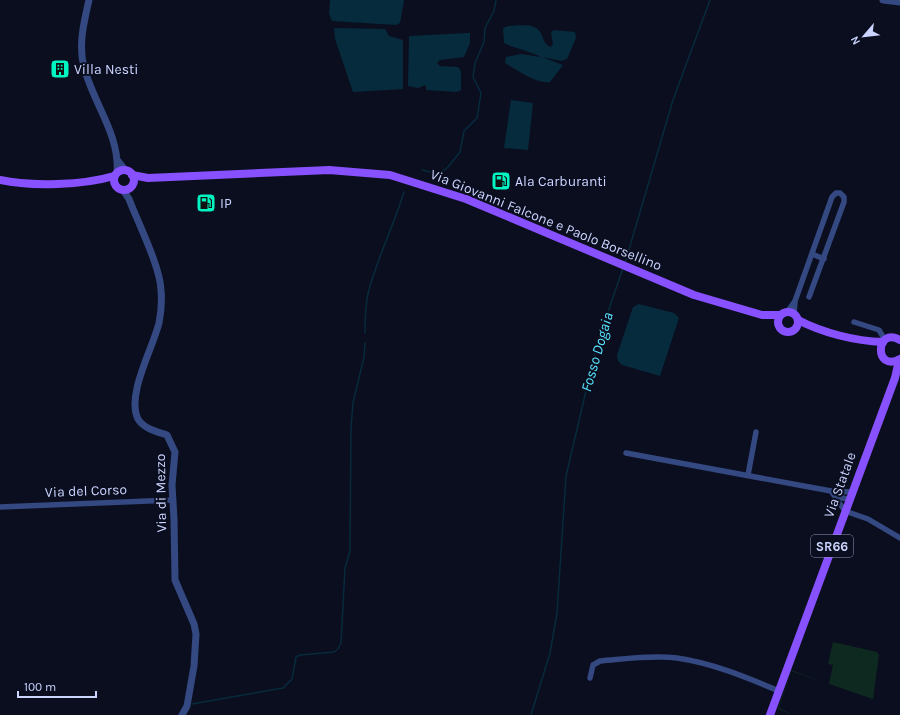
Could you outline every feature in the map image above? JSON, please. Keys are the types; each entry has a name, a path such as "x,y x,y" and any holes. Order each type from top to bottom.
{"main road":[{"name":"Via Giovanni Falcone e Paolo Borsellino","path":"0,180 29,184 99,181 122,174 148,178 329,170 390,175 466,198 694,295 762,315 778,325 785,332 790,332 795,329 813,328"},
{"path":"115,185 122,174"},
{"path":"122,174 128,187"},
{"name":"Via Giovanni Falcone e Paolo Borsellino","path":"99,181 128,187 148,178"},
{"name":"Via Giovanni Falcone e Paolo Borsellino","path":"762,315 790,315 813,328 867,341 884,341 891,337 900,339"},
{"path":"778,325 790,315 795,329"},
{"name":"Via Giovanni Falcone e Paolo Borsellino","path":"867,341 880,350 883,357 888,361"},
{"path":"880,350 884,341"},
{"name":"SR66","path":"888,361 900,360"},
{"name":"Via Statale","path":"770,715 900,360"},
{"path":"888,361 894,378"}],"street":[{"path":"89,0 81,50 84,67 108,125 122,174"},
{"path":"883,0 900,2"},
{"name":"Via di Mezzo","path":"128,187 128,199 157,270 161,291 159,322 139,380 135,405 138,419 143,425 167,436 175,452 172,485 175,580 194,624 196,634 194,666 187,706 182,715"},
{"path":"790,315 832,197 836,193 840,193 844,197 844,202 809,297"},
{"path":"812,254 824,259"},
{"path":"854,322 879,330 884,341"},
{"path":"748,475 756,432"},
{"path":"626,453 850,495"},
{"path":"830,491 845,511 868,519 900,538"},
{"path":"835,497 850,495"},
{"name":"Via del Corso","path":"0,507 173,500"},
{"path":"590,678 593,665 600,660 657,657 676,658 706,663 779,691"}],"green space":[{"path":"833,642 877,652 879,655 873,699 829,684 833,665 828,664"},
{"path":"791,670 828,684 791,671 779,708 793,715 778,709"}],"water":[{"path":"330,0 404,0 400,23 396,25 332,21 329,14"},
{"path":"524,25 534,27 539,31 546,43 551,47 553,44 551,32 554,30 575,32 576,38 567,59 562,61 542,57 563,65 550,82 533,79 505,63 506,57 521,54 541,57 504,43 503,28 508,26"},
{"path":"334,28 385,29 389,36 403,40 403,89 353,92 335,39"},
{"path":"470,33 470,43 464,57 440,60 437,63 440,66 458,67 461,71 461,90 457,92 426,90 426,85 418,88 408,86 409,36"},
{"path":"511,100 533,103 528,150 504,148"},
{"path":"639,304 674,313 679,318 660,376 622,365 618,361 617,355 633,307"}],"waterway":[{"path":"422,170 434,173 442,172 448,167 460,152 464,131 477,118 481,93 473,77 475,63 484,42 485,28 494,11 496,0"},
{"name":"Fosso Dogaia","path":"625,263 673,100 710,0"},
{"path":"365,333 366,306 369,290 404,192"},
{"name":"Fosso Dogaia","path":"531,715 550,653 557,613 566,476 597,344 623,268"},
{"path":"192,704 283,688 292,679 296,657 300,655 334,652 338,649 341,643 345,568 350,551 351,427 353,403 364,357 365,343"}],"place":[{"name":"Villa Nesti","path":"60,69"},
{"name":"Ala Carburanti","path":"501,181"},
{"name":"IP","path":"206,203"}]}
